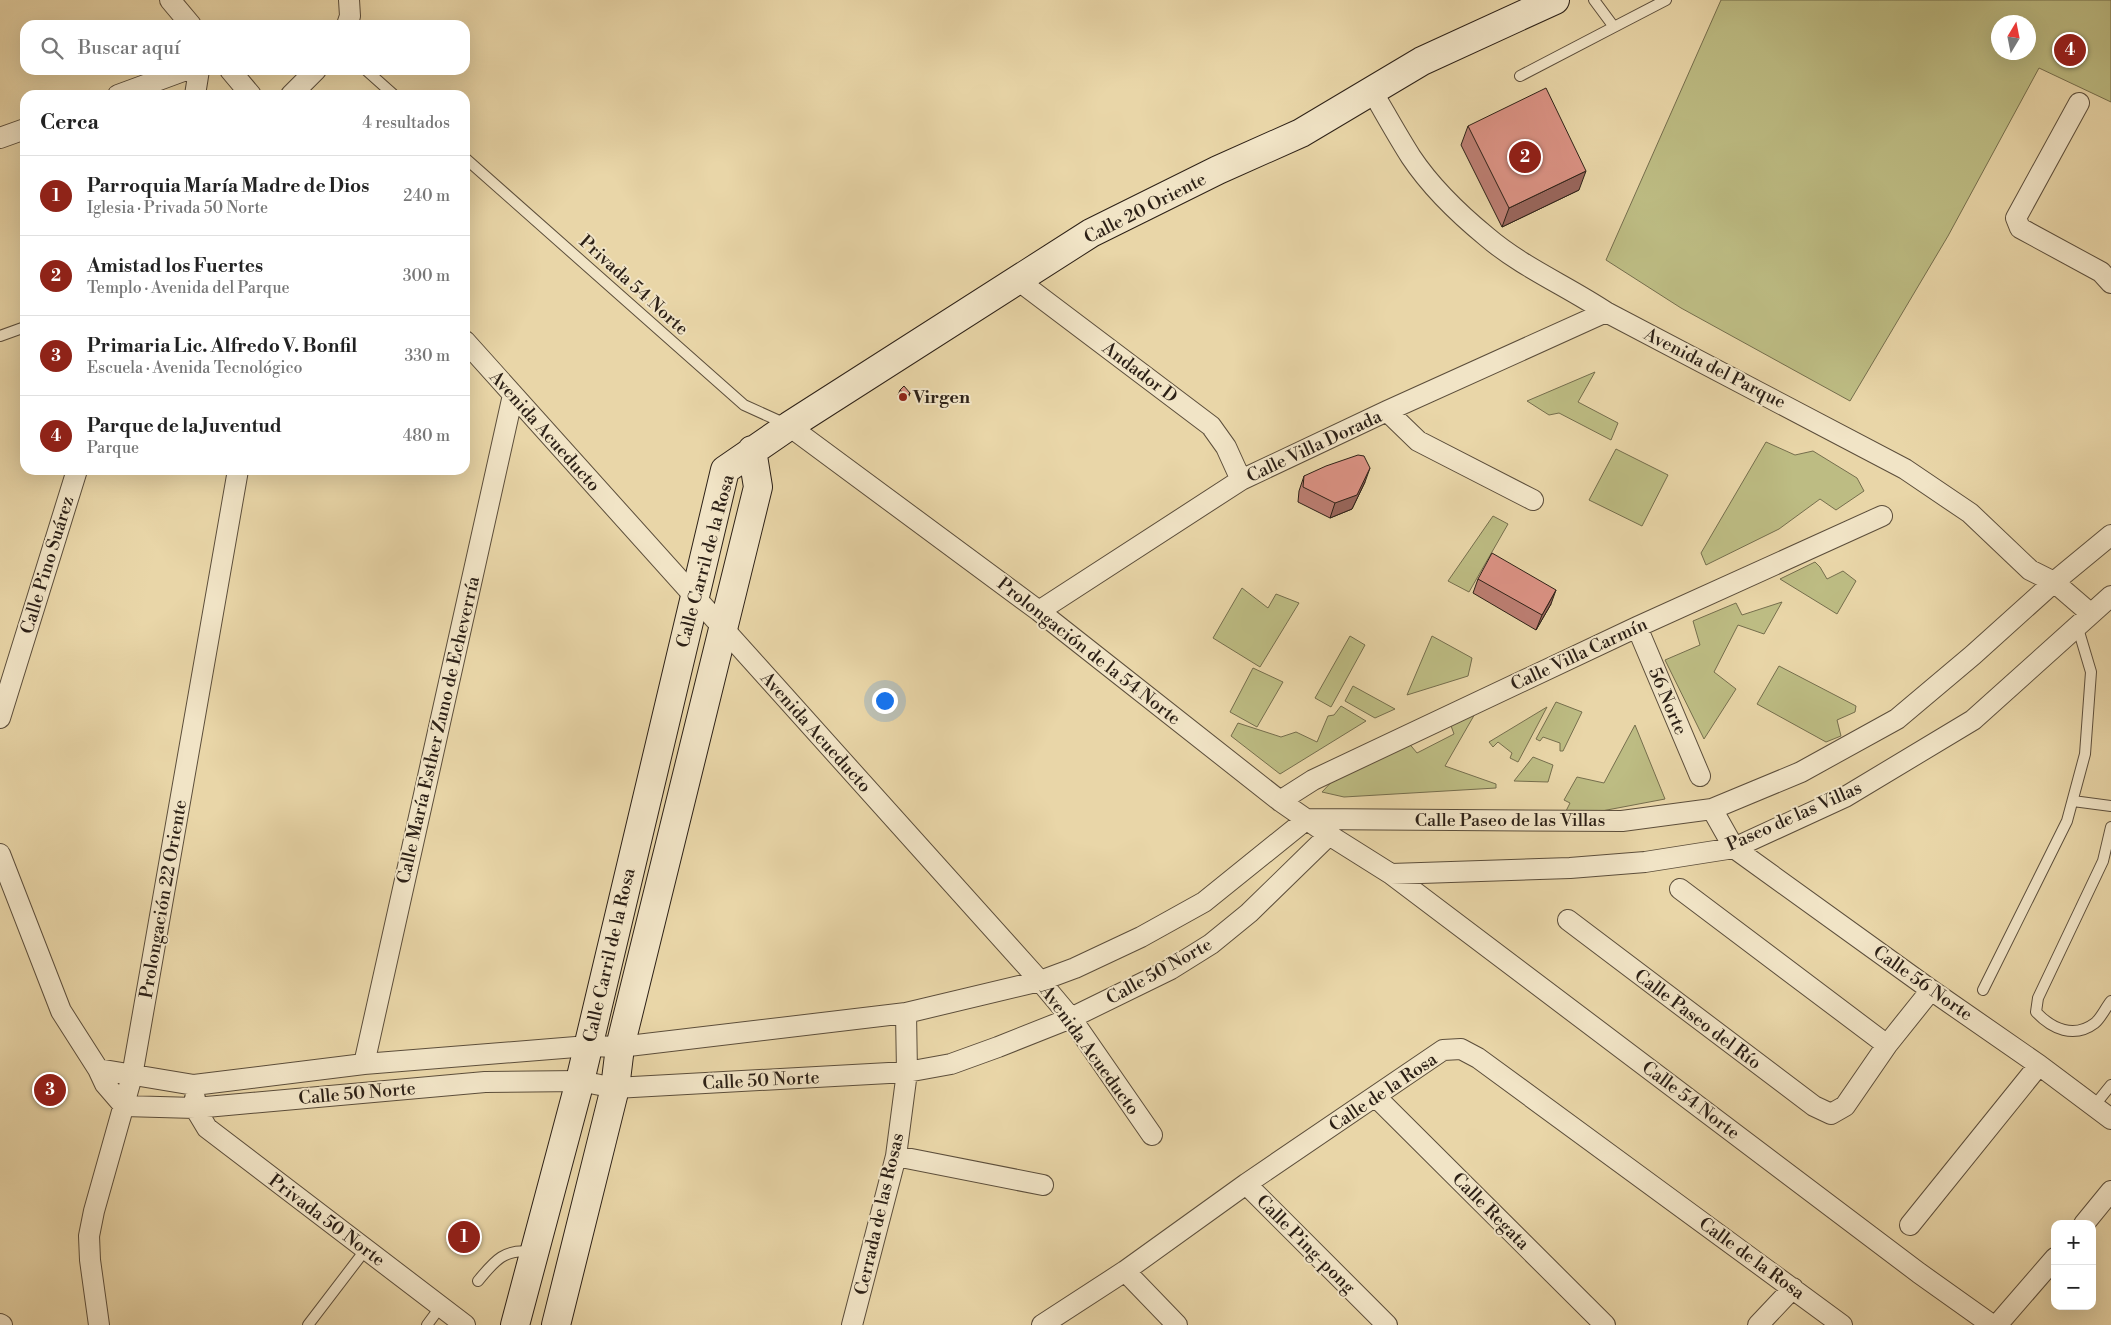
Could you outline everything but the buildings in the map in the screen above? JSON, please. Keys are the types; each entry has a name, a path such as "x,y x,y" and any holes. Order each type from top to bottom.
{"main road":[{"name":"Calle 20 Oriente","path":"752,450 1019,281 1091,233 1218,170 1301,133 1422,61 1556,0"},
{"name":"Calle Carril de la Rosa","path":"515,1325 580,1081 725,470 752,450 758,487 620,1047 615,1088 556,1325"}],"street":[{"path":"170,0 187,20"},
{"path":"349,0 349,20"},
{"path":"132,90 172,75"},
{"path":"196,90 197,75"},
{"path":"234,75 247,90"},
{"path":"296,90 311,75"},
{"name":"Avenida del Parque","path":"1372,91 1412,158 1442,196 1488,238 1536,271 1580,294 1606,312 1905,469 1970,513 2030,570 2099,609"},
{"path":"2079,103 2016,218 2020,228 2108,270"},
{"path":"0,138 20,131"},
{"name":"Andador D","path":"1019,281 1211,426 1226,447 1241,480"},
{"name":"Calle Villa Dorada","path":"1039,611 1241,480 1387,411 1606,312"},
{"name":"Avenida Acueducto","path":"470,347 1040,981 1071,1018 1152,1135"},
{"name":"Calle María Esther Zuno de Echeverría","path":"364,1064 513,395"},
{"path":"1387,411 1418,441 1533,500"},
{"name":"Prolongación de la 54 Norte","path":"789,426 1039,611 1280,800 1329,835 1391,874"},
{"name":"Calle Pino Suárez","path":"0,718 75,475"},
{"name":"Prolongación 22 Oriente","path":"99,1325 90,1260 89,1236 94,1211 132,1076 237,475"},
{"name":"Calle Villa Carmín","path":"1280,800 1313,780 1637,627 1882,516"},
{"path":"1734,848 1712,809 1800,772 1897,720 2054,582 2111,535"},
{"name":"Paseo de las Villas","path":"1391,874 1570,868 1644,862 1734,848 1845,797 1973,720 2099,609"},
{"name":"56 Norte","path":"1637,627 1700,776"},
{"name":"Calle Paseo de las Villas","path":"1307,819 1622,821 1712,809"},
{"name":"Calle 50 Norte","path":"98,1069 132,1076 194,1084 364,1064 588,1046 620,1047 906,1013 1040,981 1074,968 1141,937 1204,902 1307,819"},
{"name":"Calle 50 Norte","path":"124,1106 195,1108 485,1082 580,1081 615,1088 907,1072 951,1064 1071,1018 1171,968 1211,944 1249,913 1329,835"},
{"name":"Calle 56 Norte","path":"1734,848 2039,1065 2111,1119"},
{"path":"0,854 61,1011 106,1084 124,1106"},
{"name":"Calle 54 Norte","path":"1391,874 1911,1267 1992,1325"},
{"path":"1680,889 1887,1045 1931,990"},
{"name":"Calle Paseo del Río","path":"1568,920 1814,1106 1832,1114 1845,1106 1887,1045"},
{"name":"Cerrada de las Rosas","path":"852,1325 896,1156 907,1072 906,1013"},
{"name":"Calle de la Rosa","path":"1042,1325 1125,1271 1246,1184 1443,1050 1461,1048 1478,1058 1793,1288 1837,1324"},
{"path":"1910,1225 2039,1065"},
{"path":"194,1084 195,1108"},
{"name":"Calle Regata","path":"1376,1097 1605,1325"},
{"name":"Privada 50 Norte","path":"195,1108 207,1128 465,1325"},
{"path":"896,1156 1043,1185"},
{"name":"Calle Ping-pong","path":"1246,1184 1387,1325"},
{"path":"2087,1220 2111,1191"},
{"path":"1997,1325 2051,1263"},
{"path":"1125,1271 1178,1325"},
{"path":"1758,1325 1793,1288"}],"lane":[{"path":"1594,0 1614,27"},
{"path":"1520,76 1666,0"},
{"path":"372,75 388,90"},
{"name":"Privada 54 Norte","path":"470,162 744,405 789,426"},
{"path":"0,336 20,329"},
{"path":"1983,990 2067,820 2073,801 2086,754 2091,672 2099,609"},
{"path":"2073,801 2111,806"},
{"path":"2111,827 2103,861 2038,998 2036,1012 2045,1022 2063,1031 2079,1031 2096,1022 2111,1001"},
{"path":"2094,1106 2111,1085"},
{"path":"308,1325 366,1250"},
{"path":"478,1281 493,1263 508,1252 522,1250 534,1252"},
{"path":"427,1325 441,1306"}],"shaded area":[{"path":"1721,0 2111,0 2111,102 2039,68 1948,236 1850,401 1681,308 1606,260"},
{"path":"1595,372 1578,402 1618,423 1611,440 1559,413 1549,415 1527,401"},
{"path":"1766,442 1795,455 1813,451 1857,478 1864,491 1836,510 1820,499 1779,529 1706,565 1701,553"},
{"path":"1616,449 1668,475 1642,526 1589,500"},
{"path":"1493,516 1508,524 1469,592 1448,581"},
{"path":"1815,562 1827,579 1843,571 1856,581 1837,614 1780,579"},
{"path":"1242,588 1268,608 1276,594 1299,603 1260,667 1213,638"},
{"path":"1782,602 1764,634 1738,625 1714,672 1736,689 1704,739 1665,660 1700,645 1693,621 1736,603 1742,615"},
{"path":"1350,636 1365,645 1331,707 1315,698"},
{"path":"1432,636 1472,658 1468,676 1407,695"},
{"path":"1779,666 1856,706 1855,712 1837,720 1841,736 1826,742 1757,704"},
{"path":"1253,668 1283,682 1257,727 1230,712"},
{"path":"1353,686 1395,709 1375,718 1345,701"},
{"path":"1556,702 1582,712 1563,751 1560,751 1560,743 1543,737 1540,741 1536,739"},
{"path":"1341,706 1366,721 1280,774 1231,736 1238,723 1281,737 1296,732 1317,742 1328,716 1334,715"},
{"path":"1547,707 1518,762 1510,758 1512,753 1498,742 1493,747 1489,742"},
{"path":"1476,712 1445,766 1496,784 1496,788 1344,797 1322,792 1357,755 1407,741 1417,753 1454,734 1450,723"},
{"path":"1635,725 1665,799 1570,817 1564,815 1570,803 1564,800 1577,777 1604,783"},
{"path":"1533,757 1553,765 1548,782 1514,781"}],"place":[{"name":"Parque de la Juventud","path":"2070,50"},
{"name":"Amistad los Fuertes","path":"1525,157"},
{"name":"Virgen","path":"903,397"},
{"name":"Primaria Lic. Alfredo V. Bonfil","path":"50,1090"},
{"name":"Parroquia María Madre de Dios","path":"464,1237"}]}
